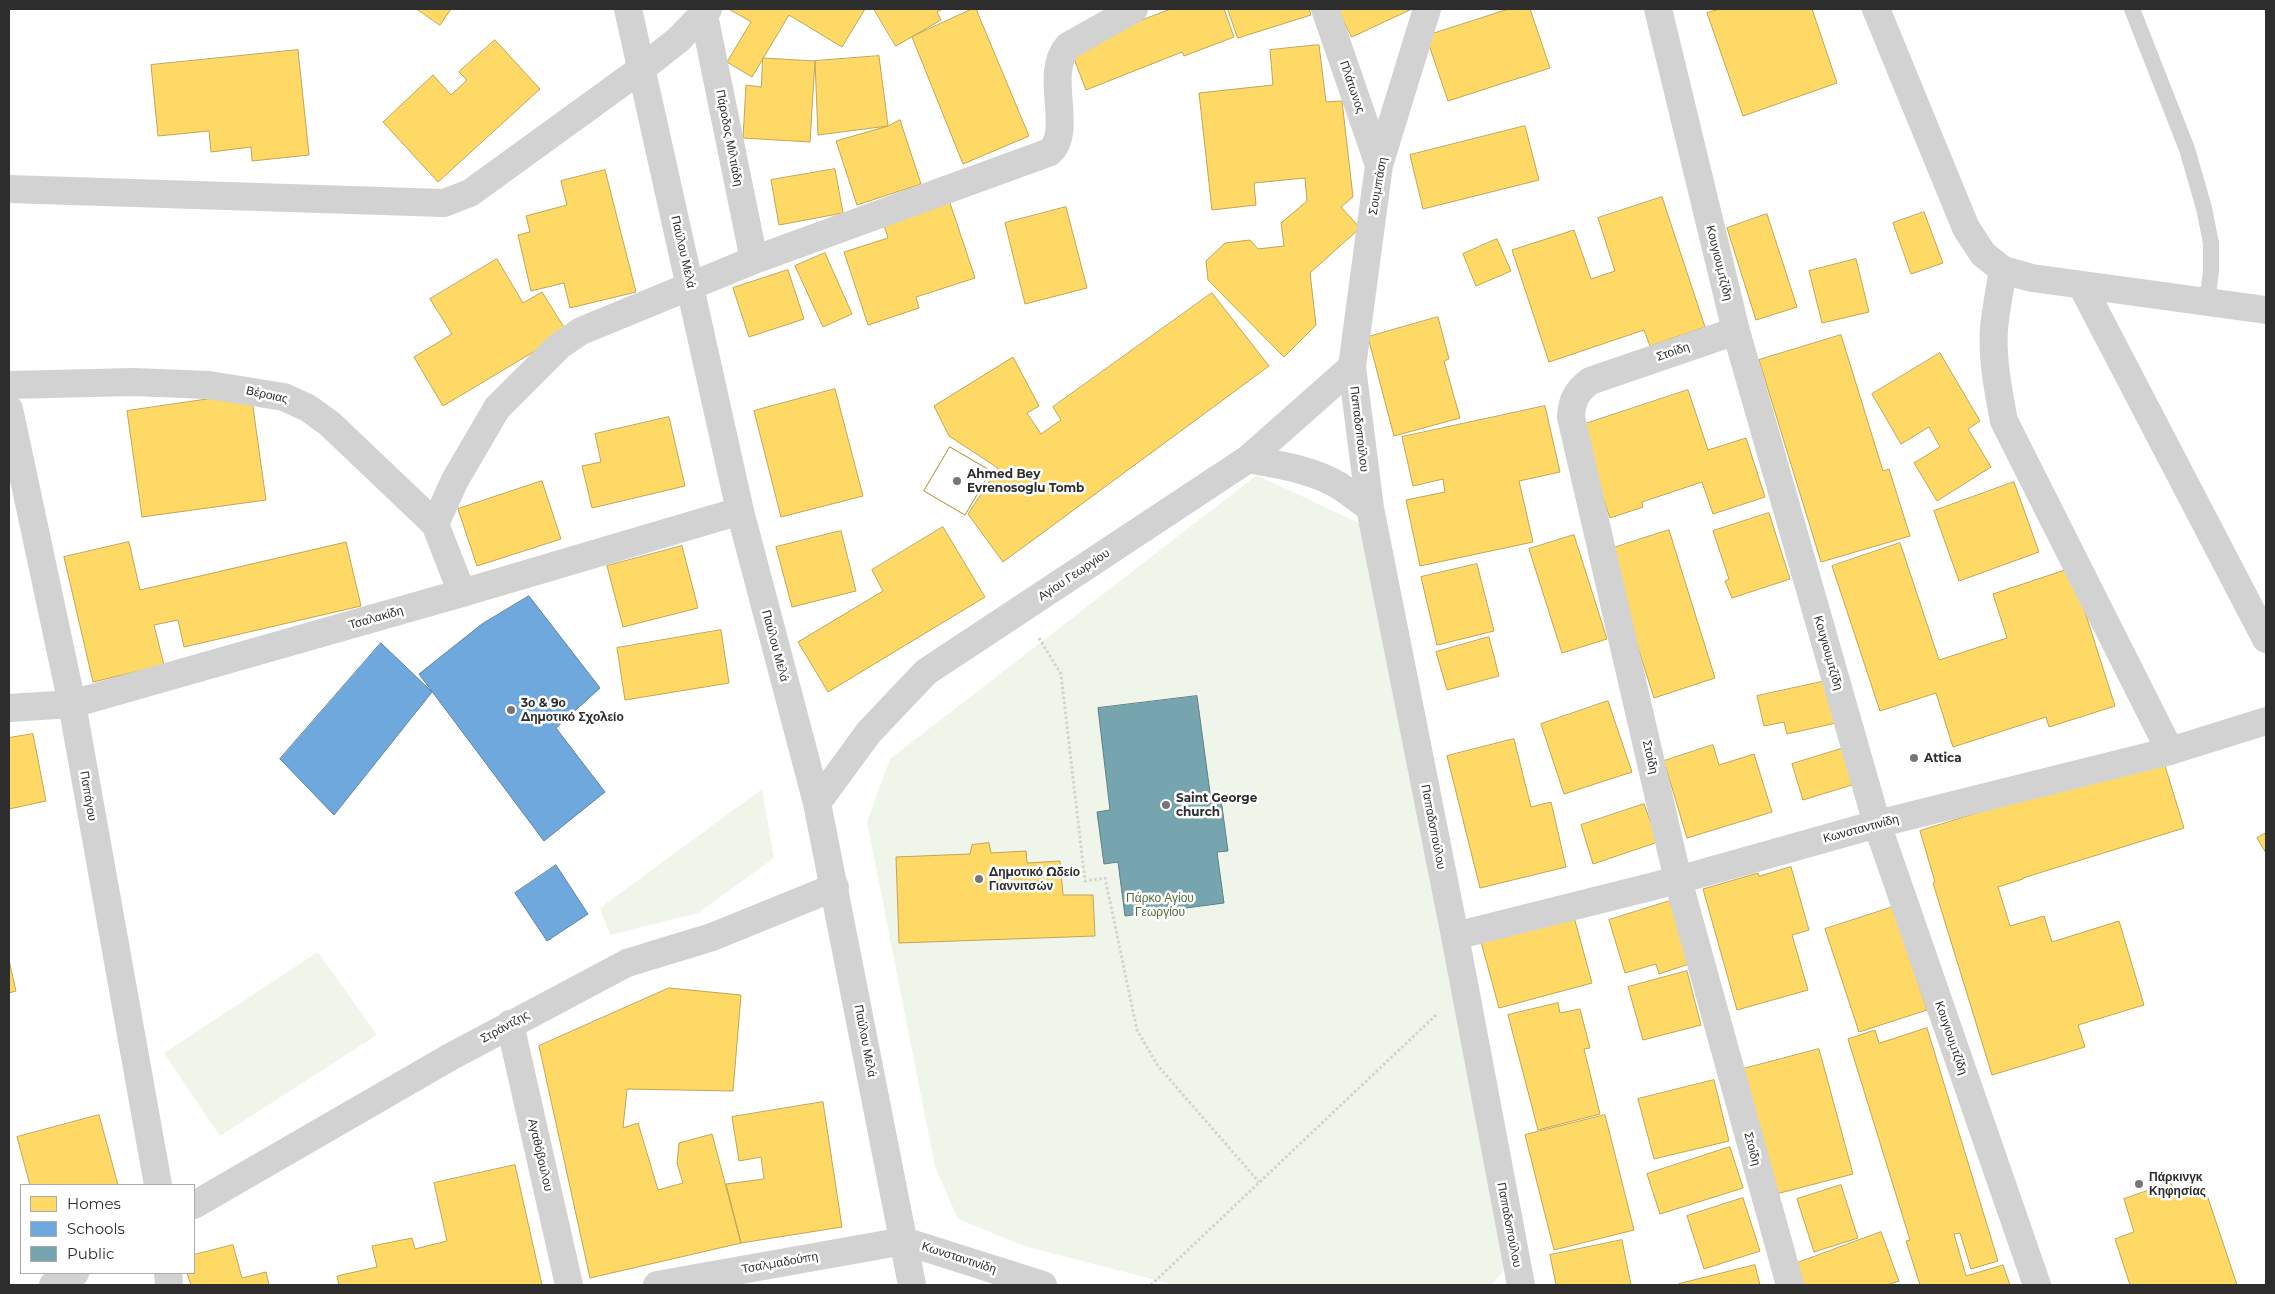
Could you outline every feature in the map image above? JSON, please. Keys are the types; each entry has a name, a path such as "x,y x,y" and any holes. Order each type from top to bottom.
{"street":[{"name":"Παύλου Μελά","path":"628,9 740,511 817,803 912,1285"},
{"path":"435,524 455,480 497,408 559,346 581,331 691,288 754,260 1050,152 1057,146 1060,137 1058,96 1059,61 1062,52 1068,46 1134,9"},
{"name":"Πλάτωνος","path":"1325,9 1379,165"},
{"name":"Σουμπάση","path":"1352,367 1379,165 1427,9"},
{"name":"Κουγιουμτζίδη","path":"1658,9 1736,331 1877,824 2037,1285"},
{"path":"1876,9 1966,228 1983,254 2003,270 2032,278 2082,286 2266,310"},
{"path":"9,189 444,203 470,193 641,69 678,40 706,12"},
{"name":"Πάροδος Μιλτιάδη","path":"706,12 754,260"},
{"path":"2003,270 1994,326 1994,353 1997,388 2004,421 2170,751"},
{"path":"2082,286 2266,639"},
{"name":"Στοίδη","path":"1736,331 1590,381 1578,391 1572,402 1571,417 1678,880 1790,1285"},
{"name":"Αγίου Γεωργίου","path":"817,803 869,732 926,672 1248,459 1352,367"},
{"name":"Παπαδοπούλου","path":"1352,367 1370,508 1455,936 1521,1285"},
{"name":"Βέροιας","path":"9,385 133,382 209,385 284,397 308,408 330,424 435,524 462,593"},
{"name":"Παπάγου","path":"9,409 72,704 158,1184"},
{"path":"1248,459 1291,467 1313,474 1337,485 1370,508"},
{"name":"Τσαλακίδη","path":"9,708 72,704 462,593 740,511"},
{"name":"Κωνσταντινίδη","path":"1455,936 1678,880 1877,824 2170,751 2266,721"},
{"name":"Στράντζης","path":"195,1204 510,1024 627,963 712,937 835,887"},
{"name":"Αγαθόβουλου","path":"510,1024 569,1285"},
{"name":"Κωνσταντινίδη","path":"904,1241 1042,1285"},
{"name":"Τσαλμαδούπη","path":"657,1285 904,1241"},
{"path":"53,1285 73,1274"}],"lane":[{"path":"2132,9 2187,149 2204,208 2210,243 2211,270 2206,302"}],"path":[{"path":"1021,610 1062,674 1085,881 1105,878 1137,1030 1158,1066 1259,1182"},
{"path":"1151,1285 1465,988"}],"green space":[{"name":"Πάρκο Αγίου Γεωργίου","path":"1257,475 1363,525 1505,1269 1492,1285 1175,1285 1024,1246 958,1219 935,1167 867,822 890,759"},
{"path":"762,789 774,858 698,913 610,935 600,908"},
{"path":"318,952 377,1035 220,1136 164,1053"}],"building: Homes":[{"path":"417,9 451,9 440,25"},
{"path":"729,9 865,9 842,47 789,15 752,77 727,62 751,22"},
{"path":"874,9 942,9 937,12 941,20 896,46"},
{"path":"972,9 976,9 1029,136 963,164 912,37"},
{"path":"1171,9 1224,9 1234,37 1184,56 1182,52 1086,90 1070,48"},
{"path":"1228,9 1309,9 1311,15 1238,38"},
{"path":"1338,9 1412,9 1352,37"},
{"path":"1509,9 1530,9 1550,68 1448,101 1426,36"},
{"path":"1720,9 1812,9 1837,83 1743,116 1707,13"},
{"path":"495,40 540,89 438,182 383,122 433,75 451,95 467,80 459,72"},
{"path":"1319,45 1326,102 1342,101 1353,197 1341,207 1360,228 1310,273 1316,325 1284,357 1208,280 1206,261 1225,243 1250,240 1258,249 1284,246 1281,223 1307,201 1305,178 1254,183 1256,205 1212,210 1199,93 1273,85 1270,50"},
{"path":"298,50 309,155 252,161 251,147 211,152 209,131 158,136 151,65"},
{"path":"879,56 888,126 818,135 815,61"},
{"path":"763,58 815,61 810,142 743,138 746,85 761,87"},
{"path":"900,120 921,184 857,205 836,141 888,126"},
{"path":"1525,126 1539,180 1423,209 1410,155"},
{"path":"835,169 843,213 779,225 771,180"},
{"path":"605,170 636,292 570,308 564,283 531,291 518,235 530,232 526,216 567,205 561,181"},
{"path":"1662,197 1705,327 1650,346 1644,330 1549,362 1512,250 1574,230 1591,279 1615,271 1598,218"},
{"path":"950,203 975,278 916,297 919,308 868,325 844,252 888,238 884,225"},
{"path":"1066,207 1087,288 1025,304 1005,223"},
{"path":"1924,212 1943,263 1911,274 1893,223"},
{"path":"1767,214 1797,307 1756,320 1727,228"},
{"path":"1497,239 1511,271 1476,286 1463,254"},
{"path":"825,253 852,314 823,327 795,266"},
{"path":"497,259 523,303 542,292 567,332 443,406 414,357 452,334 430,299"},
{"path":"1856,259 1869,312 1822,323 1809,271"},
{"path":"788,270 804,319 749,337 733,288"},
{"path":"1212,293 1269,366 1003,562 968,514 998,468 949,436 934,406 1013,357 1039,406 1027,413 1041,434 1061,420 1053,407"},
{"path":"1438,317 1449,359 1444,361 1460,418 1394,436 1368,337"},
{"path":"1841,335 1883,471 1889,469 1910,536 1821,562 1759,360"},
{"path":"1940,353 1980,421 1968,429 1991,467 1937,501 1914,463 1940,447 1929,427 1901,444 1872,394"},
{"path":"835,389 863,496 781,517 754,411"},
{"path":"1688,390 1708,450 1746,438 1765,497 1713,514 1702,482 1642,502 1643,507 1610,518 1579,426"},
{"path":"251,393 266,500 142,517 127,411"},
{"path":"1545,406 1560,472 1519,481 1533,542 1420,566 1406,500 1445,492 1443,479 1413,486 1402,437"},
{"path":"669,417 685,486 592,508 582,466 601,462 595,434"},
{"name":"Ahmed Bey Evrenosoglu Tomb","path":"950,447 991,471 965,515 924,491"},
{"name":"Ahmed Bey Evrenosoglu Tomb","path":"950,447 991,471 965,515 924,491"},
{"path":"542,481 561,539 477,566 458,509"},
{"path":"2014,482 2039,552 1959,581 1934,511"},
{"path":"1769,513 1790,579 1732,598 1725,581 1729,579 1713,531"},
{"path":"943,527 985,597 828,692 798,642 883,591 872,570"},
{"path":"1669,530 1715,678 1654,698 1607,550"},
{"path":"841,531 856,591 792,607 776,547"},
{"path":"1574,535 1607,639 1562,653 1529,549"},
{"path":"129,542 140,590 346,542 361,606 184,647 178,620 154,625 164,665 93,682 64,557"},
{"path":"1900,543 1939,660 2007,638 1993,594 2071,568 2115,706 2049,727 2046,717 1953,747 1936,693 1880,711 1832,566"},
{"path":"682,546 698,608 623,627 607,566"},
{"path":"1477,564 1494,631 1437,645 1421,577"},
{"path":"721,630 729,683 625,700 617,648"},
{"path":"1489,637 1499,676 1447,690 1436,652"},
{"path":"1826,681 1836,723 1787,734 1784,722 1764,726 1757,696"},
{"path":"1608,701 1632,772 1564,794 1541,724"},
{"path":"33,734 46,801 9,809 9,738"},
{"path":"1514,739 1531,807 1551,802 1566,867 1480,888 1447,756"},
{"path":"1713,745 1719,765 1754,754 1772,812 1687,838 1664,761"},
{"path":"1844,748 1855,784 1803,800 1792,764"},
{"path":"2162,756 2184,828 1998,887 2010,926 2044,916 2052,942 2119,921 2144,1005 2078,1025 2085,1047 1992,1075 1933,883 1935,882 1920,831"},
{"path":"1644,804 1658,842 1593,864 1581,825"},
{"path":"2266,833 2266,853 2257,838"},
{"name":"Δημοτικό Ωδείο Γιαννιτσών","path":"989,843 991,853 1026,851 1027,863 1060,861 1063,895 1093,895 1095,936 899,943 896,857 970,854 972,845"},
{"path":"1791,867 1809,930 1792,935 1808,990 1737,1010 1703,889 1758,873 1759,876"},
{"path":"1670,901 1689,964 1659,974 1656,964 1625,973 1609,920"},
{"path":"1893,907 1927,1010 1859,1032 1825,929"},
{"path":"1574,917 1592,983 1499,1008 1481,942"},
{"path":"9,960 16,991 9,993"},
{"path":"1687,971 1701,1025 1643,1040 1628,987"},
{"path":"669,988 741,995 733,1091 627,1089 623,1128 638,1123 658,1190 683,1183 677,1163 679,1143 712,1134 741,1243 590,1278 539,1046"},
{"path":"1558,1003 1560,1013 1580,1009 1590,1048 1584,1049 1600,1114 1538,1130 1508,1015"},
{"path":"1927,1028 1998,1261 1971,1269 1960,1233 1954,1234 1966,1276 2003,1265 2010,1285 1920,1285 1906,1241 1910,1240 1848,1039 1875,1030 1879,1043"},
{"path":"1819,1049 1853,1174 1776,1194 1743,1069"},
{"path":"1714,1080 1729,1141 1654,1159 1638,1099"},
{"path":"823,1102 842,1227 741,1243 726,1184 764,1179 761,1157 739,1161 732,1117"},
{"path":"99,1115 118,1184 30,1184 17,1137"},
{"path":"1605,1115 1634,1230 1554,1250 1525,1135"},
{"path":"1730,1147 1743,1188 1660,1214 1647,1174"},
{"path":"515,1165 542,1285 339,1285 337,1276 377,1267 372,1246 412,1238 415,1249 447,1241 434,1183"},
{"path":"2171,1183 2175,1196 2204,1186 2237,1285 2130,1285 2115,1239 2134,1232 2124,1199"},
{"path":"1841,1185 1858,1238 1814,1252 1797,1199"},
{"path":"1743,1198 1760,1251 1704,1269 1687,1216"},
{"path":"1881,1232 1899,1281 1887,1285 1799,1285 1792,1265"},
{"path":"1622,1240 1631,1285 1556,1285 1550,1255"},
{"path":"233,1245 242,1278 266,1272 269,1285 191,1285 187,1274 195,1274 195,1255"},
{"path":"1755,1265 1760,1285 1679,1284"}],"building: Schools":[{"name":"3ο & 9ο Δημοτικό Σχολείο","path":"529,596 600,688 556,728 605,792 544,841 419,674 482,624"},
{"path":"381,643 432,692 334,815 280,759"},
{"path":"556,865 588,914 547,941 515,893"}],"building: Public":[{"name":"Saint George church","path":"1197,696 1211,800 1221,799 1228,851 1217,852 1224,903 1125,916 1118,862 1104,864 1097,812 1110,810 1098,708"}],"place":[{"name":"Ahmed Bey Evrenosoglu Tomb","path":"957,481"},
{"name":"3ο & 9ο Δημοτικό Σχολείο","path":"511,710"},
{"name":"Attica","path":"1914,758"},
{"name":"Saint George church","path":"1166,805"},
{"name":"Δημοτικό Ωδείο Γιαννιτσών","path":"979,879"},
{"name":"Πάρκινγκ Κηφησίας","path":"2139,1184"}]}
